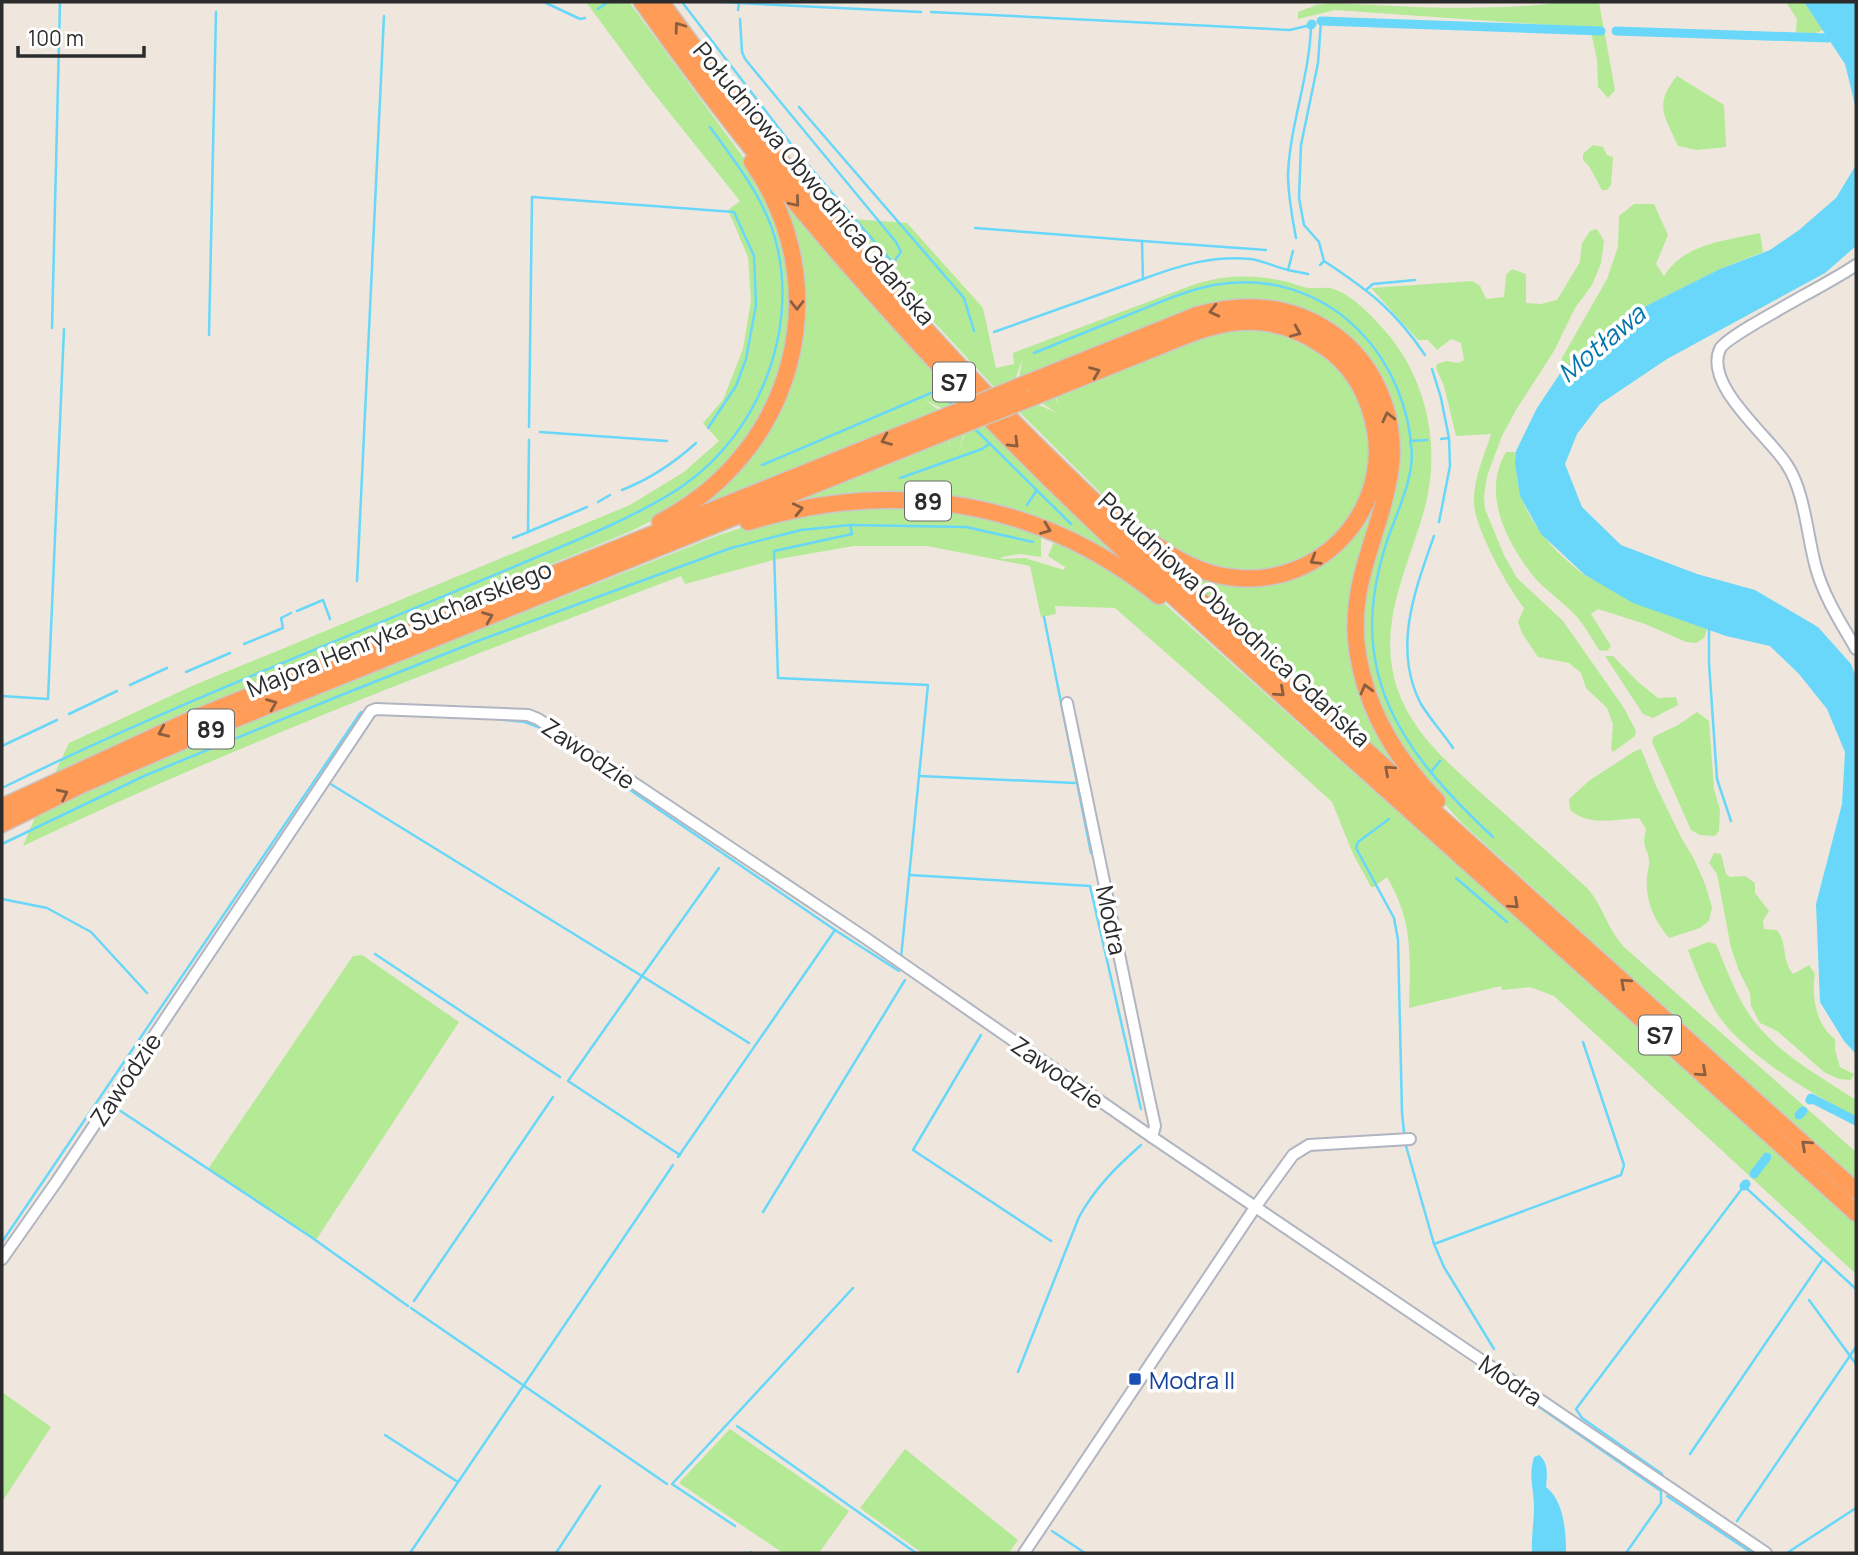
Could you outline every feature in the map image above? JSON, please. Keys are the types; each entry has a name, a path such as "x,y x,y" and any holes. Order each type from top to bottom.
{"highway":[{"name":"Południowa Obwodnica Gdańska","path":"642,2 707,91 811,222 931,357 1058,487 1229,647 1856,1213"},
{"name":"Południowa Obwodnica Gdańska","path":"661,2 769,146 850,244 985,393 1105,512 1856,1191"},
{"name":"89","path":"610,551 691,504 727,474 765,424 786,378 791,356 797,298 789,240 758,170 717,115 707,91"},
{"name":"89","path":"1026,392 1176,323 1226,307 1271,308 1301,316 1330,332 1352,350 1380,390 1392,437 1388,485 1367,551 1358,593 1356,635 1363,681 1376,718 1394,750 1427,791 1461,826 1476,849"},
{"name":"89","path":"610,551 1026,392 1196,332 1238,322 1283,326 1300,332 1334,354 1359,384 1367,401 1375,427 1377,468 1362,512 1335,546 1301,568 1258,578 1228,577 1208,572 1176,558 1131,526 1105,512"},
{"name":"89","path":"662,546 954,420"},
{"name":"89","path":"662,546 688,544 772,515 840,501 894,499 967,506 1038,526 1100,554 1137,579 1203,632 1229,647"},
{"name":"Majora Henryka Sucharskiego","path":"2,824 179,742 662,546"},
{"name":"Majora Henryka Sucharskiego","path":"2,807 191,720 610,551"}],"street":[{"path":"1856,265 1822,288 1733,336 1720,349 1718,358 1723,380 1743,415 1780,455 1792,473 1819,577 1856,649"},
{"name":"Modra","path":"1067,704 1155,1126 1152,1137"},
{"name":"Zawodzie","path":"2,1259 57,1181 367,716 376,709 519,714 538,719 867,939 1256,1206"},
{"path":"1024,1553 1293,1155 1309,1145 1410,1139"},
{"name":"Modra","path":"1256,1206 1766,1553"}],"green space":[{"path":"586,2 629,2 754,172 776,214 793,296 777,389 732,463 674,510 629,532 190,713 55,773 69,743 192,686 630,505 684,472 719,441 703,423 723,400 743,349 751,300 748,257 728,210 740,201 648,86"},
{"path":"1599,2 1615,90 1608,98 1598,87 1597,59 1590,28 1335,10 1298,19 1298,12 1316,5 1334,3 1468,8"},
{"path":"1786,2 1804,2 1823,30 1814,34 1796,32 1797,19"},
{"path":"1677,76 1724,105 1726,147 1697,150 1678,146 1666,118 1663,103"},
{"path":"1593,145 1603,147 1607,155 1613,157 1611,185 1607,190 1602,190 1583,160 1583,154"},
{"path":"777,190 838,265 940,378 1133,568 983,506 774,510 946,437 954,455 948,440 964,433 958,453 965,433 943,409 925,400 939,410 671,521 731,475 797,342"},
{"path":"1634,204 1654,204 1668,235 1656,264 1664,276 1683,256 1720,241 1760,233 1763,252 1720,269 1630,314 1567,367 1562,365 1562,358 1607,279 1618,247 1619,216"},
{"path":"838,218 907,223 983,308 996,368 1014,364 1013,353 1190,286 1213,280 1260,277 1309,288 1330,288 1347,295 1364,308 1391,338 1415,378 1423,400 1431,445 1431,468 1423,514 1402,578 1392,621 1392,665 1404,706 1424,736 1449,763 1589,890 1624,947 1856,1152 1856,1181 1463,824 1425,783 1387,729 1364,659 1362,606 1394,483 1368,361 1258,301 1019,378 1022,360 1015,380 1039,405 1057,413 1040,402 1055,397 1060,408 1055,394 1215,332 1260,328 1299,338 1339,367 1359,396 1371,452 1362,498 1332,541 1281,570 1215,571 1145,533 1126,518 993,386"},
{"path":"1597,229 1604,241 1601,263 1592,285 1575,308 1554,351 1502,436 1487,476 1484,496 1485,509 1504,555 1517,578 1563,621 1624,708 1636,731 1635,736 1613,752 1613,724 1607,708 1586,688 1581,673 1569,663 1538,657 1522,633 1518,622 1524,608 1501,573 1480,528 1474,504 1475,486 1491,434 1456,436 1444,386 1436,368 1437,364 1446,361 1459,363 1464,360 1461,343 1451,339 1437,350 1428,340 1418,340 1371,288 1472,281 1480,286 1486,299 1504,297 1506,275 1512,269 1526,274 1526,303 1541,304 1557,300 1580,262 1582,243 1590,231"},
{"path":"1273,314 1332,341 1381,410 1386,467 1351,614 1396,763 1394,765 1179,570 1180,568 1212,581 1232,585 1261,585 1345,544 1381,429 1316,335 1202,324 1185,325 1209,318"},
{"path":"1506,452 1516,452 1519,489 1533,521 1543,536 1568,562 1591,579 1707,629 1704,638 1696,643 1686,642 1645,624 1598,609 1591,614 1611,646 1607,651 1599,650 1578,618 1534,577 1507,534 1500,518 1496,484"},
{"path":"868,503 987,515 1041,537 1041,557 1020,554 1000,559 1025,558 1064,570 1065,567 1048,556 1053,544 1059,540 1136,582 1166,605 1430,841 1500,900 1856,1223 1856,1274 1554,996 1530,987 1502,990 1501,986 1409,1008 1408,941 1402,910 1387,877 1371,887 1353,854 1332,802 1115,608 1055,606 1056,614 1041,617 1030,566 927,546 854,546 773,560 685,584 681,576 432,671 267,738 23,846 36,815 240,725 719,535 772,518"},
{"path":"1605,656 1613,656 1658,698 1676,697 1678,705 1653,718 1643,714"},
{"path":"1697,712 1709,721 1714,789 1720,810 1719,831 1715,836 1700,835 1691,830 1652,742 1653,737"},
{"path":"1641,749 1657,788 1694,859 1712,907 1709,921 1700,928 1669,938 1649,902 1649,863 1644,841 1646,829 1639,818 1594,820 1586,819 1570,810 1569,799 1590,780"},
{"path":"1714,853 1721,854 1726,874 1730,877 1745,876 1755,883 1755,893 1769,911 1763,921 1764,929 1777,930 1793,974 1809,965 1815,974 1814,991 1819,1018 1835,1039 1840,1067 1854,1074 1851,1080 1839,1079 1824,1072 1777,1031 1760,1023 1751,1006 1750,993 1731,948 1717,874 1709,863"},
{"path":"1708,942 1716,944 1737,994 1764,1033 1788,1055 1856,1100 1856,1117 1768,1063 1724,1023 1709,998 1688,950"},
{"path":"362,955 459,1022 316,1240 208,1169 353,956"},
{"path":"2,1392 51,1427 2,1502"},
{"path":"730,1429 849,1511 819,1553 783,1553 679,1483"},
{"path":"905,1449 1018,1540 1009,1553 922,1553 860,1508"}],"water":[{"path":"1804,2 1854,2 1856,6 1856,109 1845,64"},
{"name":"Motława","path":"1856,165 1856,246 1825,273 1667,359 1600,404 1577,434 1565,464 1582,507 1621,545 1697,574 1755,590 1818,627 1851,664 1856,677 1856,1054 1844,1041 1820,1002 1816,904 1842,804 1845,752 1827,709 1799,674 1770,646 1726,636 1633,603 1585,575 1541,534 1520,496 1515,464 1516,451 1537,408 1561,372 1630,314 1720,269 1770,250 1799,230 1836,198"},
{"path":"1539,1455 1546,1465 1546,1487 1557,1500 1563,1517 1566,1553 1532,1553 1534,1508 1531,1471 1534,1457"}],"waterway":[{"path":"52,328 60,2"},
{"path":"537,2 544,2 580,19 585,18"},
{"path":"598,9 608,2"},
{"path":"682,2 801,157 893,263 901,252 896,242 745,59 742,52 740,19"},
{"path":"721,2 739,3 738,10"},
{"path":"739,3 921,12"},
{"path":"209,335 216,12"},
{"path":"931,12 1290,30 1311,25 1288,174 1296,238"},
{"path":"357,581 384,16"},
{"path":"1320,265 1324,261 1319,242 1304,225 1299,198 1301,145 1318,63 1321,21"},
{"path":"1321,21 1601,31"},
{"path":"1616,31 1828,38"},
{"path":"799,107 964,298 974,331"},
{"path":"2,788 228,686 609,526 684,485 710,464 732,439 751,410 766,379 776,347 782,313 782,279 777,246 766,213 750,183 710,127"},
{"path":"529,427 532,197 734,212 754,256 756,305 746,359 736,386 708,428"},
{"path":"975,228 1142,241"},
{"path":"1266,250 1142,241 1143,279 1182,266 1237,258 1260,261 1288,270"},
{"path":"1293,251 1288,270 1308,274"},
{"path":"1324,261 1380,302 1403,325 1425,355"},
{"path":"994,332 1143,279"},
{"path":"1367,289 1373,284 1415,280"},
{"path":"1034,353 1204,287 1252,282 1287,288 1318,300 1347,319 1371,343 1390,372 1403,405 1411,441 1427,440"},
{"path":"2,696 48,699 64,329"},
{"path":"1432,369 1449,438 1441,439"},
{"path":"762,465 938,390 955,408"},
{"path":"974,428 1071,524"},
{"path":"540,432 667,441"},
{"path":"1439,522 1450,466 1449,438"},
{"path":"513,538 528,532 529,440"},
{"path":"1410,441 1412,452 1409,477 1388,538 1376,585 1372,628 1377,668 1388,704 1407,739 1431,772 1493,837"},
{"path":"622,490 661,470 696,443"},
{"path":"900,478 982,449 989,444"},
{"path":"1027,505 1037,490"},
{"path":"598,502 610,495"},
{"path":"528,532 587,507"},
{"path":"850,525 852,534 774,551 778,678 928,685 901,958"},
{"path":"2,844 144,776 339,696 475,642 731,548 801,530 850,525 966,527 1033,542"},
{"path":"1434,536 1414,598 1407,641 1408,662 1412,683 1421,704 1453,748"},
{"path":"297,611 323,600 330,619"},
{"path":"244,644 283,628 281,618 291,613"},
{"path":"1044,617 1091,853"},
{"path":"1709,630 1717,779 1731,821"},
{"path":"186,672 230,653"},
{"path":"130,685 167,668"},
{"path":"69,714 117,691"},
{"path":"2,1242 361,712"},
{"path":"496,719 525,722 538,727 835,930"},
{"path":"2,746 57,720"},
{"path":"1431,772 1440,761"},
{"path":"919,776 1075,783"},
{"path":"329,783 642,976 719,868"},
{"path":"1389,819 1358,842 1356,848 1394,918 1398,940 1404,1132"},
{"path":"910,875 1090,886 1141,1109"},
{"path":"1456,878 1507,922"},
{"path":"2,899 47,908 91,932 147,993"},
{"path":"678,1157 835,930 899,971"},
{"path":"375,954 560,1077"},
{"path":"680,1155 568,1081 642,976 749,1043"},
{"path":"763,1212 905,980"},
{"path":"981,1035 913,1150 1051,1241"},
{"path":"1434,1244 1621,1175 1624,1165 1583,1042"},
{"path":"124,1090 113,1106 311,1237 408,1306"},
{"path":"414,1301 553,1097"},
{"path":"1810,1100 1811,1098 1856,1121"},
{"path":"1799,1115 1803,1111"},
{"path":"1018,1372 1079,1217 1107,1178 1141,1145"},
{"path":"1406,1146 1434,1244 1444,1267 1494,1349"},
{"path":"1754,1174 1767,1157"},
{"path":"410,1553 673,1165"},
{"path":"1662,1474 1582,1418 1576,1409 1744,1186 1856,1289"},
{"path":"1690,1454 1823,1259"},
{"path":"735,1526 672,1484 853,1288"},
{"path":"1809,1300 1856,1364"},
{"path":"411,1308 667,1484"},
{"path":"1737,1521 1856,1347"},
{"path":"1480,1366 1661,1491 1661,1503 1626,1553"},
{"path":"737,1426 916,1553"},
{"path":"385,1435 458,1482"},
{"path":"556,1553 600,1486"},
{"path":"1667,1496 1752,1553"},
{"path":"1787,1553 1856,1508"},
{"path":"1052,1531 1085,1553"}],"place":[{"name":"Modra II","path":"1135,1379"}]}
